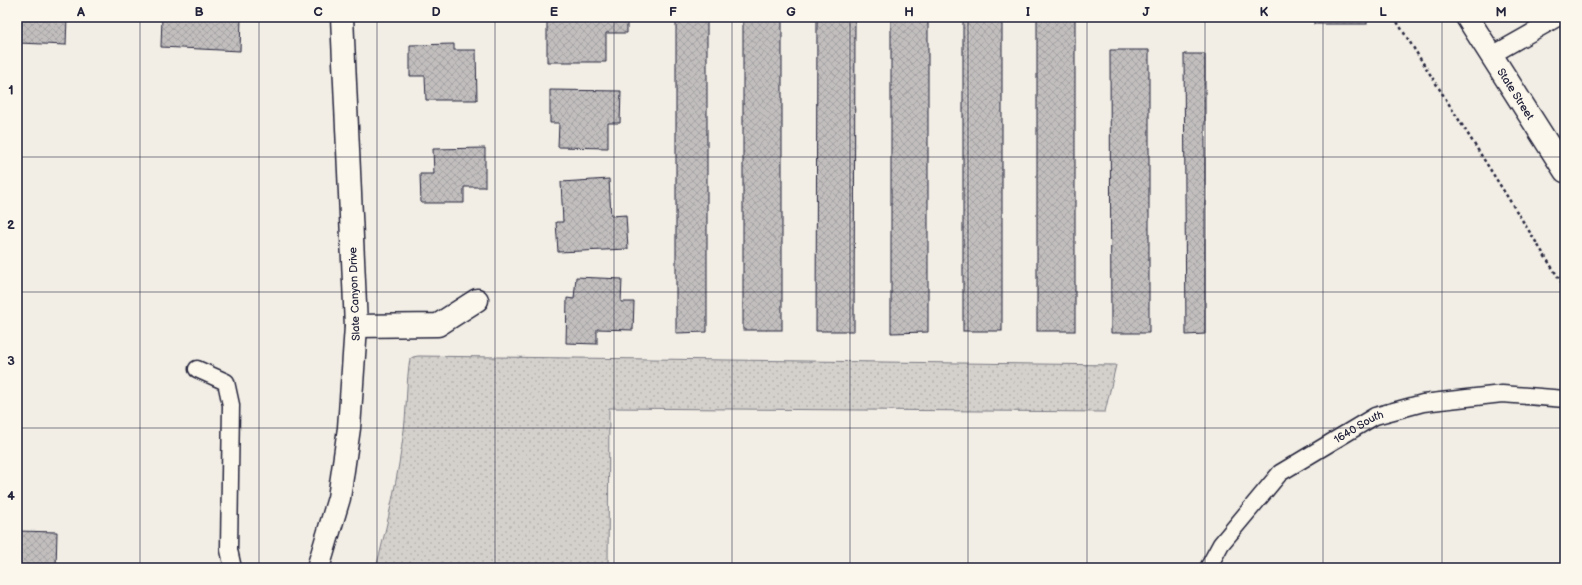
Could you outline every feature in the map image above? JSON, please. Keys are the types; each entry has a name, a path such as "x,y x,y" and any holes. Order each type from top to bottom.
{"street":[{"name":"Slate Canyon Drive","path":"318,568 339,498 349,428 356,326 342,17"},
{"name":"State Street","path":"1472,19 1492,55 1565,171"},
{"path":"356,326 438,325 477,300"}],"lane":[{"path":"1492,55 1559,17"},
{"path":"197,370 226,382 231,405 229,550 233,568"},
{"name":"1640 South","path":"1208,568 1221,544 1280,474 1375,416 1423,403 1502,394 1565,399"}],"path":[{"path":"1394,17 1565,288"}],"shaded area":[{"path":"418,356 1116,365 1105,412 609,408 608,568 376,568 389,517 402,448 410,359"}],"building":[{"path":"20,17 67,17 66,45 19,43"},
{"path":"162,17 241,17 240,51 161,47"},
{"path":"547,17 627,17 627,33 606,33 606,62 547,62"},
{"path":"676,17 707,17 707,332 676,333"},
{"path":"743,17 782,17 782,330 743,330"},
{"path":"817,17 855,17 854,331 816,331"},
{"path":"891,17 928,17 928,332 891,333"},
{"path":"963,17 1002,17 1002,331 963,331"},
{"path":"1037,17 1075,17 1075,331 1037,331"},
{"path":"1314,17 1367,17 1367,24 1314,24"},
{"path":"454,44 454,50 476,50 477,100 426,100 425,76 410,76 410,45"},
{"path":"1110,50 1149,50 1149,333 1111,333"},
{"path":"1184,54 1205,54 1205,334 1186,335"},
{"path":"550,90 621,91 620,123 608,123 608,148 558,147 559,123 550,123"},
{"path":"485,148 485,187 464,187 464,203 421,203 420,174 434,174 433,149"},
{"path":"609,179 611,216 626,215 628,249 558,252 556,222 563,222 561,182"},
{"path":"576,277 622,279 621,302 634,302 633,330 597,329 597,344 566,343 567,298 574,299"},
{"path":"17,531 57,532 56,568 17,568"}]}
